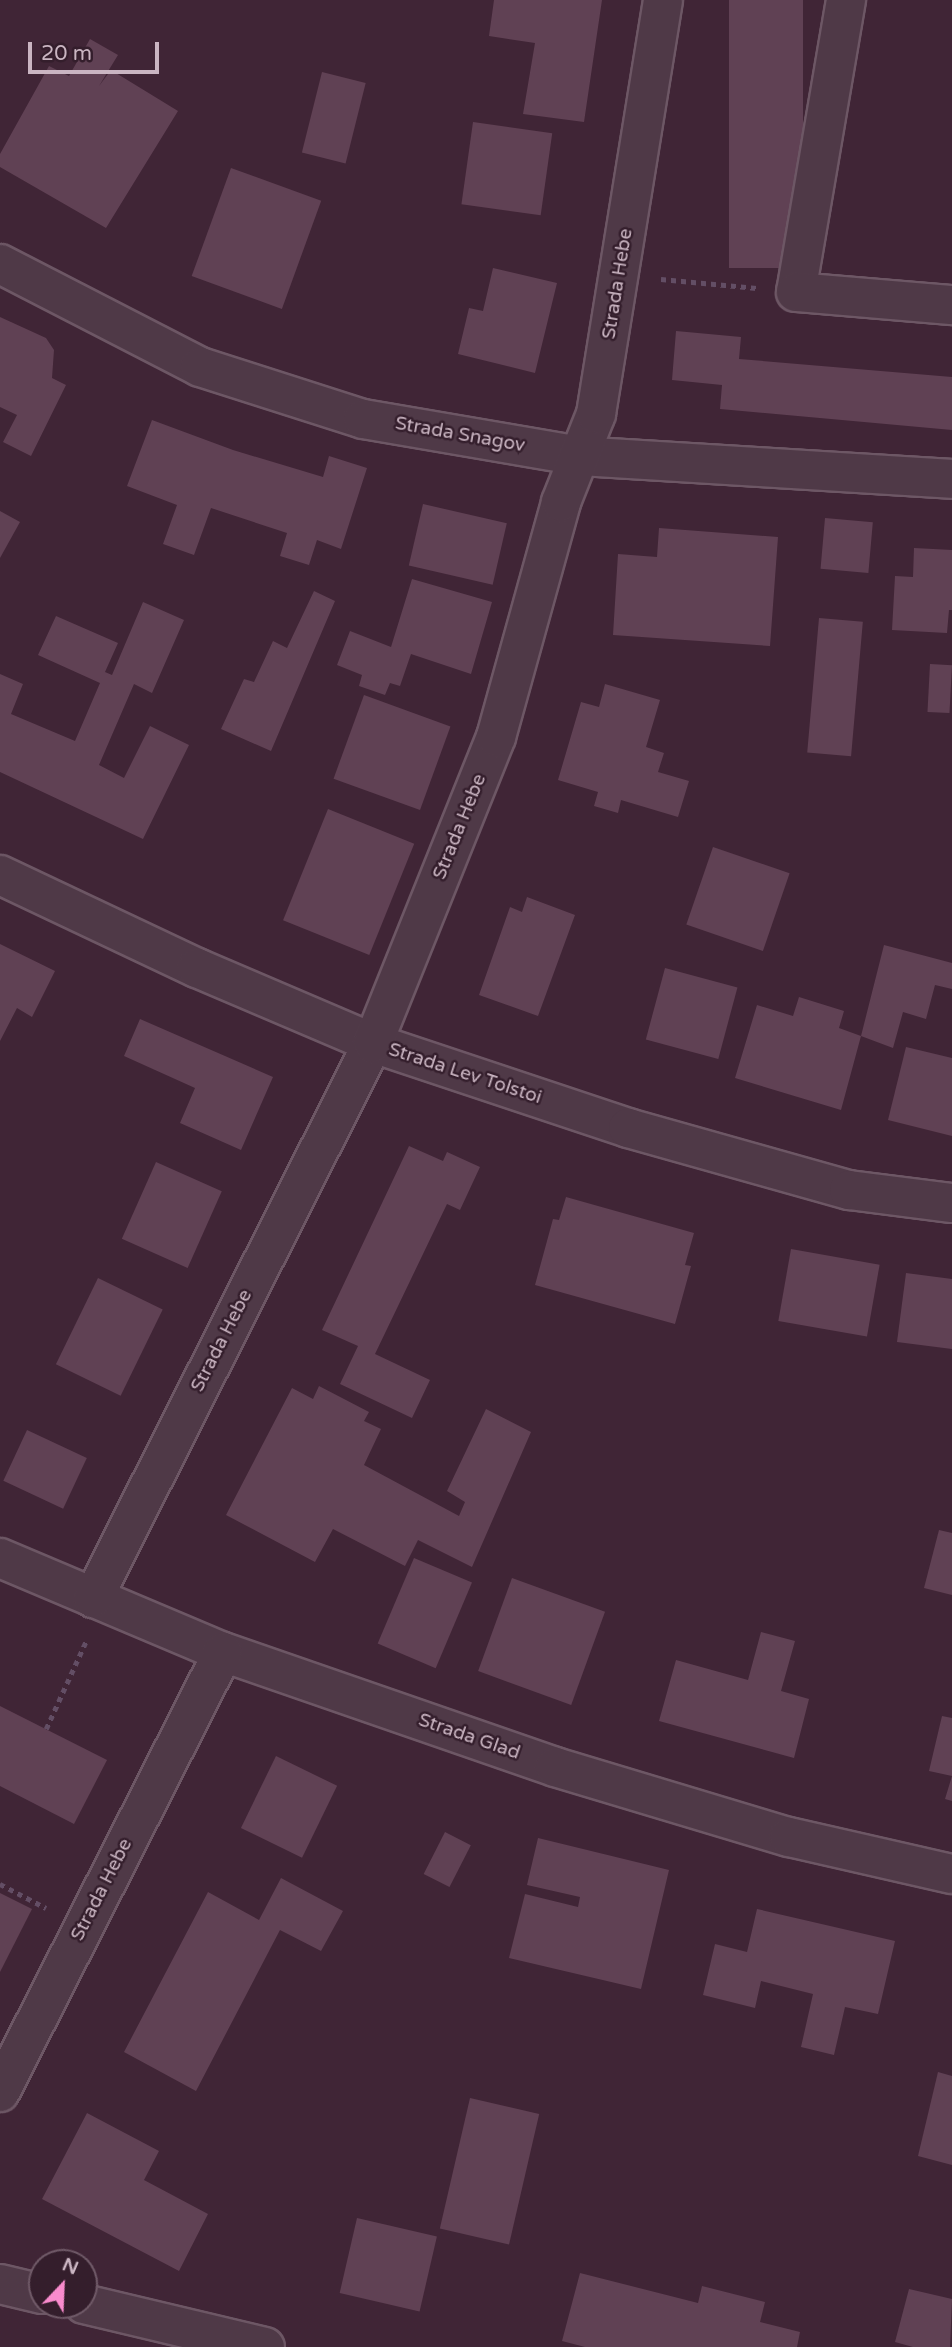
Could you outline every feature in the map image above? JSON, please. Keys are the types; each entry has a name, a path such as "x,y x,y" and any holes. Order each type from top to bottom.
{"street":[{"name":"Strada Hebe","path":"93,1598 373,1043 496,737 561,502 596,414 663,0"},
{"path":"846,0 796,292 952,305"},
{"name":"Strada Snagov","path":"0,264 200,367 363,419 579,456 952,479"},
{"name":"Strada Lev Tolstoi","path":"0,875 197,968 373,1043 628,1128 849,1190 952,1203"},
{"name":"Strada Glad","path":"0,1558 223,1652 568,1771 789,1837 952,1874"},
{"name":"Strada Hebe","path":"0,2091 223,1652"},
{"path":"0,2284 28,2291"},
{"path":"98,2307 265,2347"}],"path":[{"path":"620,275 796,292"},
{"path":"46,1729 80,1655"},
{"path":"0,1884 35,1902"}],"building":[{"path":"494,0 602,0 584,122 523,114 535,43 489,36"},
{"path":"729,0 803,0 803,268 729,268"},
{"path":"90,39 118,55 99,86 111,70 178,111 106,228 0,167 0,154 49,66 69,76"},
{"path":"322,72 366,83 346,163 302,153"},
{"path":"473,122 552,133 541,215 461,204"},
{"path":"231,168 321,201 282,309 192,276"},
{"path":"493,268 557,283 535,373 458,354 469,308 483,311"},
{"path":"0,317 46,338 54,350 52,378 66,385 31,456 3,442 17,415 0,407"},
{"path":"676,331 741,337 739,359 952,377 952,430 720,409 722,385 672,380"},
{"path":"152,420 233,450 323,477 329,456 367,468 341,549 317,540 309,565 280,556 287,533 211,508 194,555 163,544 177,505 127,486"},
{"path":"423,504 507,523 493,585 409,565"},
{"path":"0,511 20,522 0,558"},
{"path":"825,518 873,522 868,573 821,569"},
{"path":"659,528 778,537 770,646 613,635 618,554 657,557"},
{"path":"914,548 952,550 952,610 949,610 947,633 892,630 895,576 913,577"},
{"path":"412,579 492,602 471,674 411,654 400,686 390,683 385,695 359,686 362,675 337,665 350,631 391,647"},
{"path":"314,591 335,601 271,751 221,729 244,679 254,682 273,641 287,648"},
{"path":"143,602 184,620 152,693 134,684 99,765 124,778 150,726 189,745 143,839 0,772 0,674 23,684 11,714 75,741 100,683 38,655 56,616 118,643 105,672 112,675"},
{"path":"819,618 863,622 851,756 807,752"},
{"path":"930,664 952,665 949,713 927,712"},
{"path":"605,684 660,700 646,747 664,753 658,772 689,781 678,817 621,800 618,813 594,806 598,792 558,780 581,702 599,707"},
{"path":"364,695 450,726 420,810 334,779"},
{"path":"328,809 414,844 369,955 283,920"},
{"path":"713,847 790,873 763,951 686,925"},
{"path":"527,897 575,915 538,1016 479,995 510,907 522,912"},
{"path":"0,944 55,971 32,1017 17,1008 0,1041"},
{"path":"884,945 952,963 952,989 935,985 926,1019 903,1012 893,1048 861,1036"},
{"path":"665,968 737,987 718,1059 646,1039"},
{"path":"799,997 844,1011 839,1028 861,1036 841,1110 735,1078 757,1005 793,1016"},
{"path":"140,1019 273,1077 241,1150 180,1123 195,1088 124,1056"},
{"path":"906,1047 952,1058 952,1136 888,1120"},
{"path":"409,1146 443,1161 447,1152 480,1167 460,1210 447,1204 375,1354 430,1380 412,1418 340,1384 358,1346 322,1330"},
{"path":"156,1162 222,1191 188,1268 122,1239"},
{"path":"566,1197 694,1233 685,1265 691,1266 675,1324 535,1285 553,1219 559,1220"},
{"path":"791,1249 880,1265 867,1337 778,1321"},
{"path":"906,1273 952,1279 952,1349 897,1342"},
{"path":"98,1278 163,1310 121,1396 56,1364"},
{"path":"319,1386 369,1412 364,1421 381,1429 364,1465 459,1516 465,1502 447,1491 486,1409 531,1432 472,1567 418,1540 405,1566 333,1529 315,1562 226,1515 292,1388 313,1399"},
{"path":"27,1430 87,1458 63,1509 3,1481"},
{"path":"939,1530 952,1533 952,1595 924,1588"},
{"path":"414,1558 472,1583 436,1668 378,1644"},
{"path":"512,1578 605,1612 571,1705 478,1671"},
{"path":"761,1632 795,1641 781,1691 809,1699 794,1758 659,1721 676,1660 748,1680"},
{"path":"0,1706 107,1760 74,1824 0,1786"},
{"path":"942,1716 952,1718 952,1776 929,1771"},
{"path":"276,1756 337,1786 302,1858 241,1828"},
{"path":"952,1776 952,1801 945,1799"},
{"path":"445,1832 471,1845 450,1887 424,1874"},
{"path":"538,1838 669,1870 641,1989 509,1958 525,1894 578,1907 580,1897 527,1885"},
{"path":"281,1878 343,1911 321,1951 280,1930 196,2091 124,2052 208,1892 259,1920"},
{"path":"0,1893 32,1909 0,1972"},
{"path":"757,1909 895,1941 878,2014 845,2007 834,2055 801,2047 813,1994 761,1981 755,2008 703,1995 715,1944 747,1952"},
{"path":"938,2072 952,2076 952,2165 918,2156"},
{"path":"470,2098 539,2114 509,2245 440,2229"},
{"path":"87,2113 159,2151 144,2180 208,2214 179,2271 42,2199"},
{"path":"357,2218 437,2236 420,2311 340,2293"},
{"path":"580,2273 698,2303 702,2286 765,2302 760,2322 800,2332 797,2347 585,2347 562,2341"},
{"path":"909,2289 952,2299 950,2347 913,2347 895,2342"}]}
